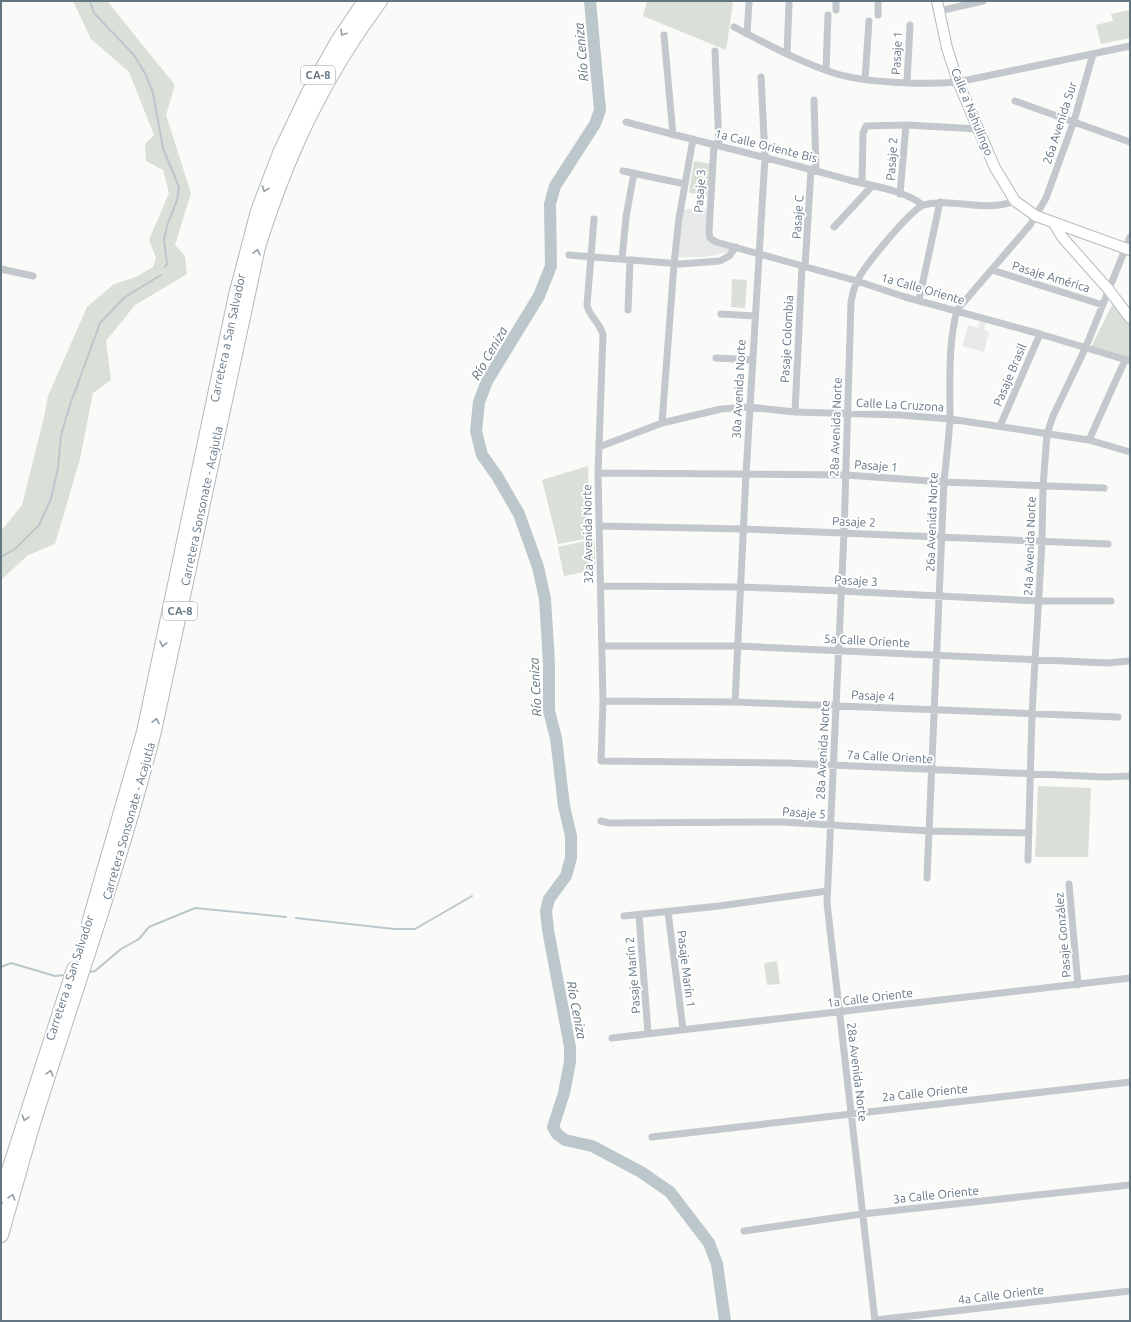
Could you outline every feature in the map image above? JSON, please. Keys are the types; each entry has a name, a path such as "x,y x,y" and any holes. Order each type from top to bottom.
{"highway":[{"name":"Carretera a San Salvador","path":"1,1195 88,925 144,732 245,257 258,211 280,153 294,122 326,60 365,1"},
{"name":"Carretera Sonsonate - Acajutla","path":"1,1235 32,1129 115,872 140,786 154,730 258,247 281,177 312,110 338,62 380,1"}],"street":[{"path":"836,1 836,10"},
{"path":"878,1 878,15"},
{"path":"938,6 983,1"},
{"path":"747,34 749,3"},
{"path":"787,54 789,4"},
{"name":"Calle a Nahulingo","path":"938,6 947,48 958,82 995,168 1015,201 1032,213 1054,223 1128,249"},
{"path":"826,70 828,15"},
{"path":"865,79 869,22"},
{"name":"Pasaje 1","path":"907,82 910,25"},
{"path":"734,27 787,54 826,70 865,79 907,82 958,82 1130,46"},
{"path":"664,35 673,135"},
{"name":"Pasaje 3","path":"710,238 709,232 717,145 715,51"},
{"name":"26a Avenida Sur","path":"1046,198 1074,121 1093,54"},
{"name":"30a Avenida Norte","path":"735,702 749,407 765,157 761,77"},
{"name":"Pasaje C","path":"803,266 814,170 814,100"},
{"path":"1015,100 1130,142"},
{"name":"1a Calle Oriente Bis","path":"626,122 862,183 916,199 923,205"},
{"path":"862,183 863,133 866,126 979,129"},
{"name":"Pasaje 2","path":"900,194 906,126"},
{"path":"662,423 674,264 692,139"},
{"path":"623,171 685,184"},
{"path":"622,259 626,217 634,173"},
{"path":"834,227 872,186"},
{"name":"26a Avenida Norte","path":"927,878 944,482 950,419 950,361 954,322 958,310 992,270 1032,213 1046,198"},
{"path":"923,205 940,202 1000,206 1015,201"},
{"path":"919,300 940,202"},
{"name":"28a Avenida Norte","path":"875,1320 839,1012 827,891 844,532 851,302 857,281 909,215 923,205"},
{"path":"591,257 594,219"},
{"path":"1054,223 1062,237 1109,290 1130,318"},
{"name":"1a Calle Oriente","path":"710,238 716,242 857,281 1128,360"},
{"name":"24a Avenida Norte","path":"1028,860 1032,713 1047,434 1053,416 1085,348 1128,249 1130,238"},
{"path":"568,255 674,264 720,261 729,256 736,247"},
{"name":"32a Avenida Norte","path":"591,257 588,310 599,324 603,335 598,473 603,701 601,761"},
{"path":"628,310 630,260"},
{"name":"Pasaje Colombia","path":"795,412 803,266"},
{"path":"1,269 32,276"},
{"name":"Pasaje América","path":"992,270 1103,305"},
{"path":"721,314 755,316"},
{"name":"Pasaje Brasil","path":"1000,426 1040,334"},
{"path":"716,358 752,360"},
{"path":"1089,440 1128,360"},
{"name":"Calle La Cruzona","path":"599,447 662,423 721,409 749,407 795,412 900,414 950,419 1089,440 1130,452"},
{"name":"Pasaje 1","path":"598,473 846,475 1043,487 1104,488"},
{"name":"Pasaje 2","path":"599,526 844,532 1108,544"},
{"name":"Pasaje 3","path":"600,586 741,587 1038,601 1111,601"},
{"name":"5a Calle Oriente","path":"602,646 737,646 1107,663 1130,661"},
{"name":"Pasaje 4","path":"603,701 735,702 836,705 934,711 1118,716"},
{"name":"7a Calle Oriente","path":"601,761 770,762 1105,777 1130,776"},
{"name":"Pasaje 5","path":"601,821 609,823 783,822 929,831 1029,833"},
{"name":"Pasaje González","path":"1069,884 1078,984"},
{"path":"624,916 668,912 827,891"},
{"name":"Pasaje Marín 1","path":"668,912 683,1029"},
{"name":"Pasaje Marín 2","path":"639,915 648,1033"},
{"name":"1a Calle Oriente","path":"612,1038 1130,978"},
{"name":"2a Calle Oriente","path":"652,1138 852,1113 1130,1082"},
{"name":"3a Calle Oriente","path":"744,1231 862,1214 1130,1185"},
{"name":"4a Calle Oriente","path":"875,1320 1130,1291"}],"shaded area":[{"path":"73,1 107,1 175,85 166,115 191,193 175,245 185,256 187,274 135,305 106,341 111,380 93,393 80,459 55,544 28,555 1,580 1,531 22,505 48,396 87,307 114,284 136,277 153,267 156,258 149,240 169,193 163,170 146,161 145,144 154,135 129,72 91,39"},
{"path":"647,1 733,2 726,50 643,16"},
{"path":"1130,10 1130,38 1101,44 1096,25 1113,21 1111,14"},
{"path":"694,161 712,164 707,195 689,193"},
{"path":"682,209 708,209 706,234 732,248 729,252 704,257 678,257"},
{"path":"732,279 747,280 745,308 731,307"},
{"path":"1114,301 1130,323 1130,359 1091,347"},
{"path":"980,321 986,323 984,330 989,332 984,352 962,346 968,325 978,328"},
{"path":"588,466 590,538 558,544 542,480"},
{"path":"595,539 595,570 564,576 558,547"},
{"path":"1038,786 1091,788 1088,857 1035,857"},
{"path":"777,961 780,984 767,985 764,963"}],"waterway":[{"path":"90,1 94,13 134,55 146,75 153,93 163,148 179,187 177,200 167,226 164,239 167,264 165,267"},
{"name":"Río Ceniza","path":"590,1 600,110 595,124 555,186 550,204 551,266 539,296 487,381 479,402 476,431 482,455 497,476 519,514 538,567 545,599 549,664 549,711 556,738 564,806 571,836 571,858 566,876 549,899 546,911 548,930 570,1047 570,1062 564,1093 553,1127 557,1134 565,1140 592,1146 641,1172 670,1192 709,1243 717,1264 725,1321"},
{"path":"1,557 15,549 39,525 51,499 58,468 61,435 69,408 100,323 125,297 161,275"},
{"path":"296,918 394,929 415,929 472,896"},
{"path":"89,972 95,971 121,949 139,939 149,927 195,908 286,917"},
{"path":"1,967 11,963 55,976 65,975"}]}
